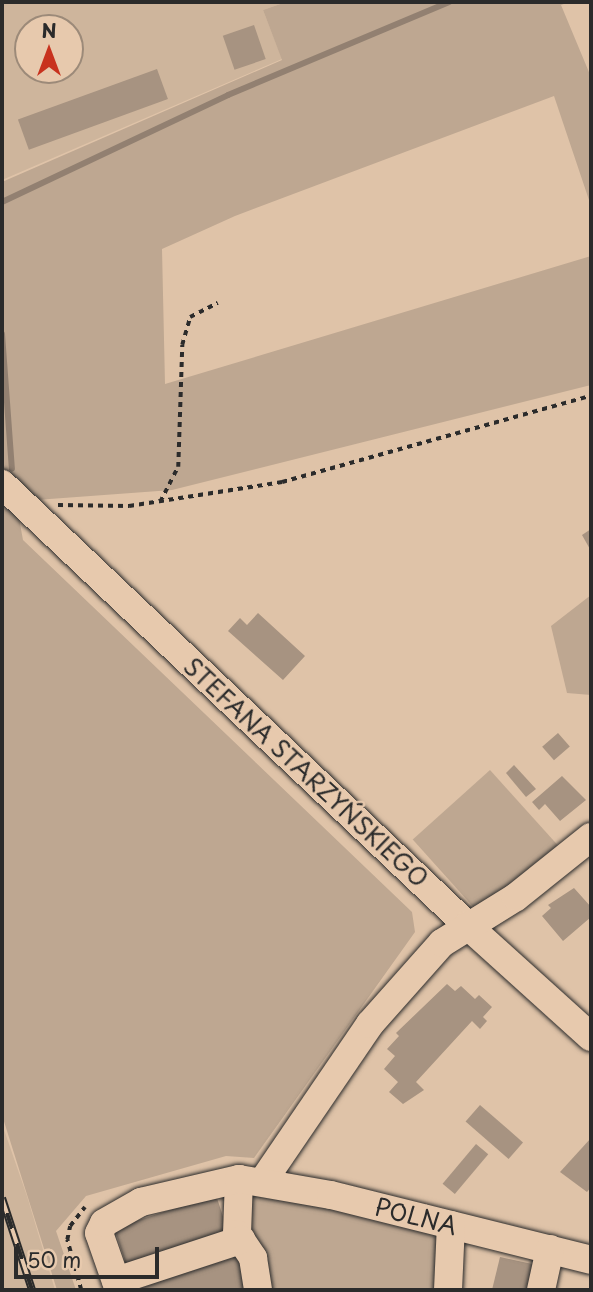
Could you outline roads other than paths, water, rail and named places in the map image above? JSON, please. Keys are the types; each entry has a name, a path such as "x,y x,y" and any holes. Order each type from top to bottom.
{"street":[{"name":"STEFANA STARZYŃSKIEGO","path":"2,484 467,925 591,1037"},
{"path":"258,1290 253,1258 241,1240 236,1225 251,1180 370,1024 442,943 516,897 591,837"},
{"path":"241,1240 117,1285 99,1233 104,1223 141,1202 251,1180"},
{"name":"POLNA","path":"251,1180 452,1225 591,1260"},
{"path":"449,1290 452,1225"},
{"path":"541,1290 550,1249"}],"waterway":[{"path":"2,202 228,95 449,2"},
{"path":"2,334 12,469"}],"railway":[{"path":"2,1198 32,1290"}]}
